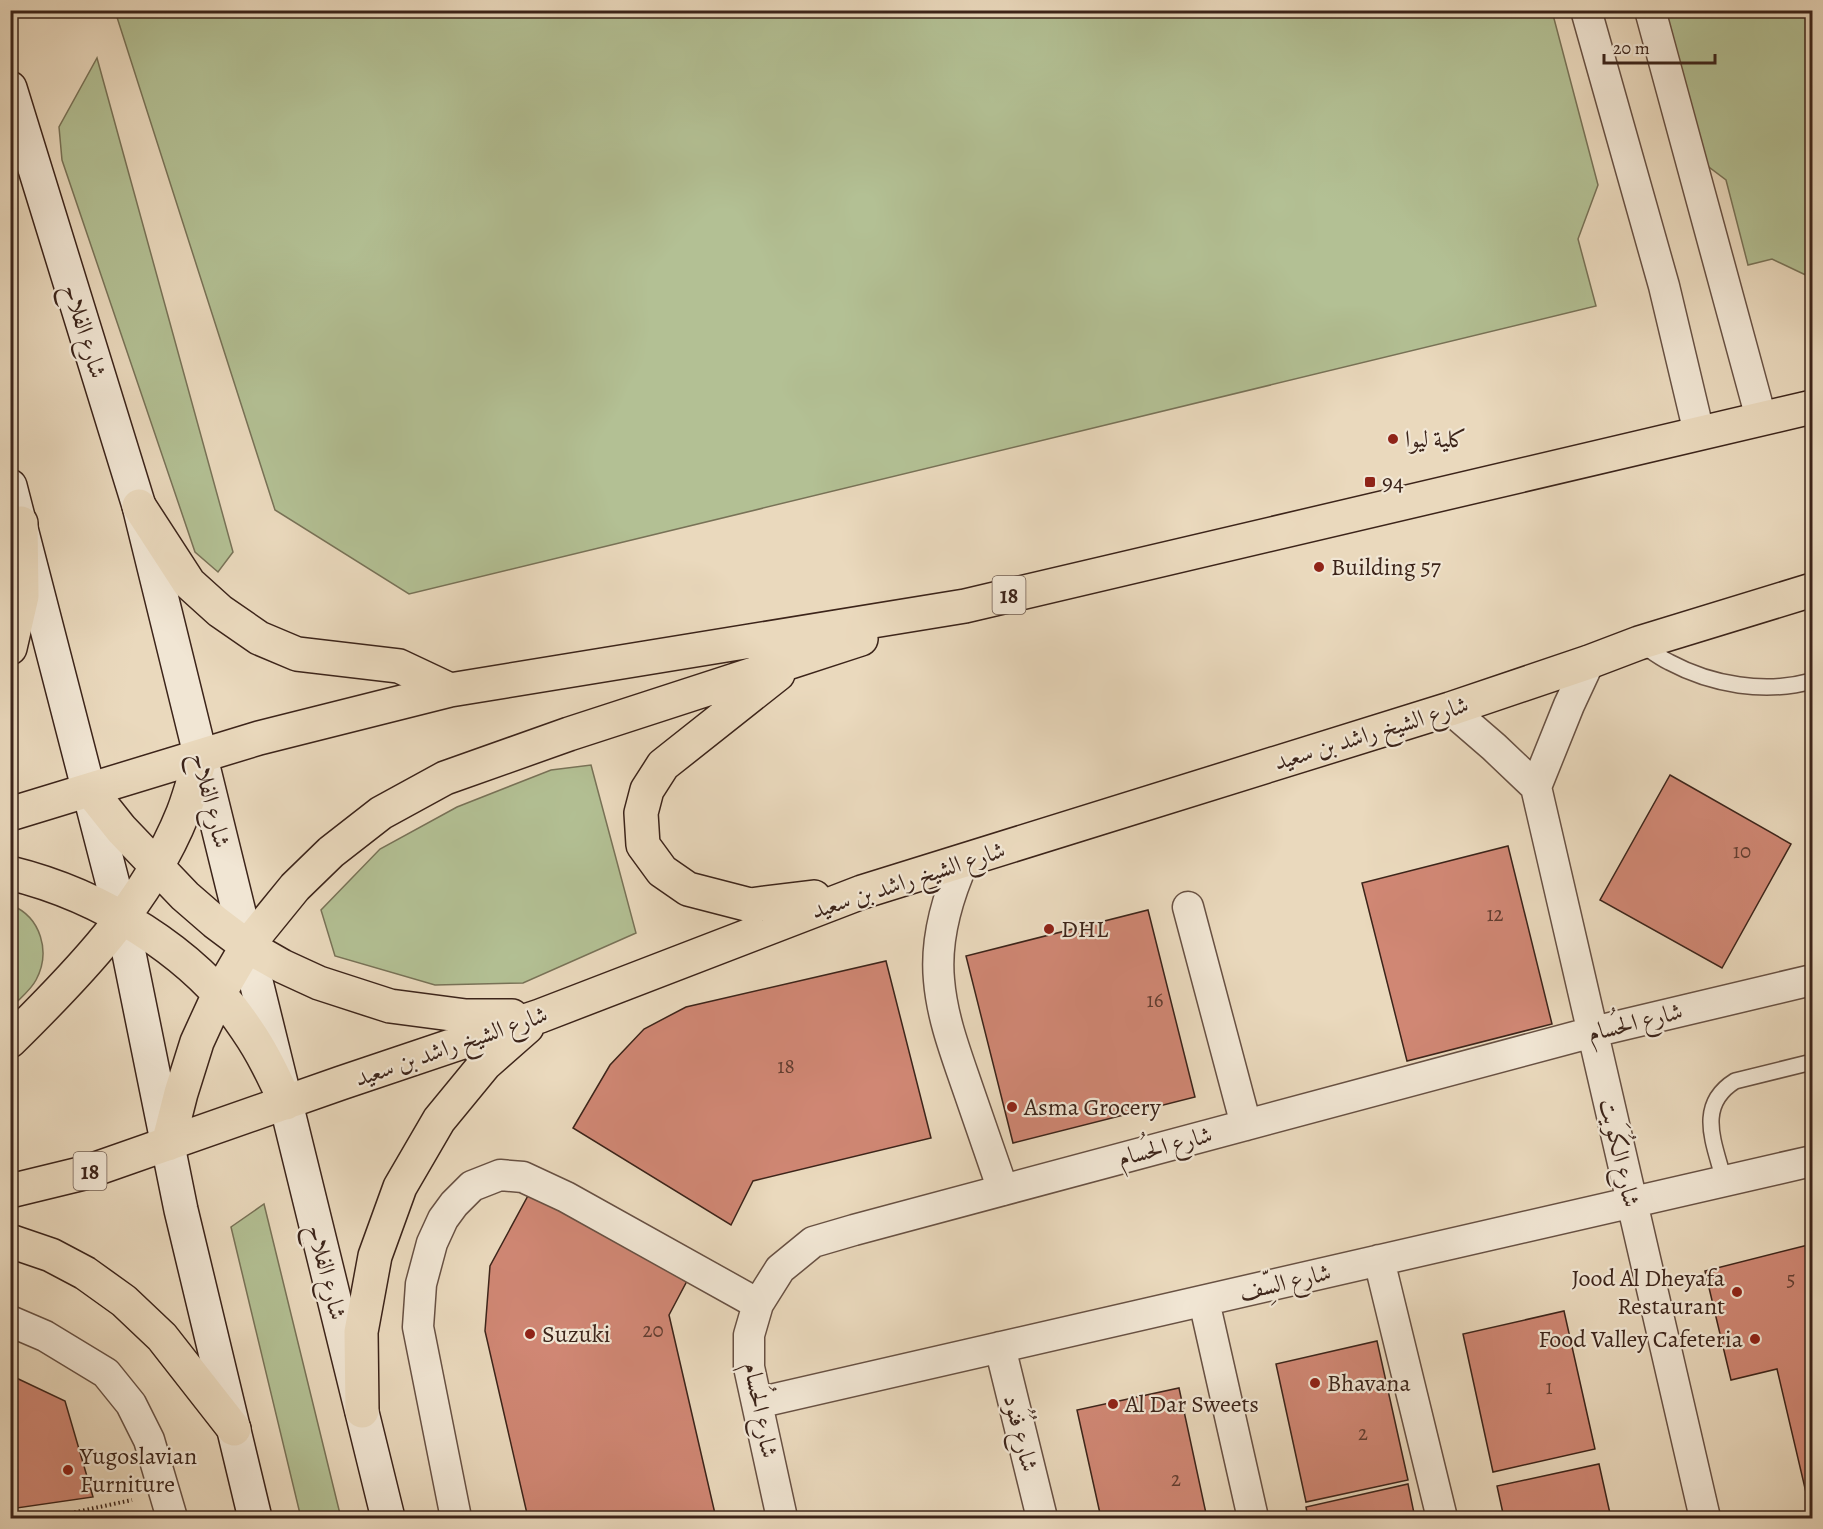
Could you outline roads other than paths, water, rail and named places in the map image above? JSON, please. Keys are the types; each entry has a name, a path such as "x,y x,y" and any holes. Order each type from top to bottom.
{"main road":[{"name":"شارع الفلاح","path":"10,88 139,506 388,1518"},
{"name":"18","path":"10,814 259,738 450,690 965,606 1812,407"},
{"path":"10,486 123,918 181,1210 255,1518"},
{"path":"139,506 189,584 220,611 259,638 297,654 399,666 450,690"},
{"path":"10,648 22,596 21,523"},
{"name":"شارع الشيخ راشد بن سعيد","path":"10,1191 84,1173 540,1016 862,892 1449,709 1639,643 1812,590"},
{"path":"168,1144 197,1042 219,994 247,946 295,887 331,852 381,813 445,778 568,734 965,606"},
{"path":"794,661 663,765 647,790 641,813 642,845 662,871 688,889 750,905 862,892"},
{"path":"10,1041 65,987 123,918 157,866 183,813 201,756"},
{"path":"90,790 121,830 193,902 247,946 282,966 319,983 390,1006 466,1016 540,1016"},
{"path":"10,873 37,879 80,896 157,939 190,965 219,994 246,1028 268,1064 285,1103"},
{"path":"362,1412 361,1332 375,1256 400,1187 439,1120 485,1064 540,1016"},
{"path":"10,1241 51,1255 77,1268 124,1301 162,1337 234,1429"}],"street":[{"path":"1586,10 1664,286 1699,433"},
{"path":"1650,10 1761,418"},
{"path":"1449,709 1536,787 1564,715 1589,662"},
{"name":"شارع الكُوَيت","path":"1536,787 1705,1518"},
{"path":"964,860 951,888 943,918 938,978 950,1038 1003,1190"},
{"path":"1188,907 1246,1125"},
{"name":"شارع الحُسام","path":"783,1518 749,1367 749,1335 758,1304 780,1269 813,1242 1593,1032 1812,980"},
{"name":"شارع السِّف","path":"757,1403 1812,1161"},
{"path":"456,1518 418,1327 420,1284 432,1243 443,1219 472,1186 500,1175 523,1177 566,1197 758,1304"},
{"path":"1379,1260 1442,1518"},
{"path":"1204,1301 1253,1518"},
{"path":"10,1322 45,1336 106,1373 131,1404 149,1440 168,1506"},
{"name":"شارع فُنُود","path":"1000,1347 1042,1518"}],"lane":[{"path":"1639,643 1668,662 1700,676 1734,685 1768,687 1812,681"},
{"path":"1724,1181 1710,1122 1716,1098 1724,1088 1735,1081 1812,1062"}],"place":[{"name":"كلية ليوا","path":"1393,439"},
{"name":"94","path":"1370,482"},
{"name":"Building 57","path":"1319,567"},
{"name":"DHL","path":"1049,929"},
{"name":"Asma Grocery","path":"1012,1107"},
{"name":"Jood Al Dheyafa Restaurant","path":"1737,1292"},
{"name":"Suzuki","path":"530,1334"},
{"name":"Food Valley Cafeteria","path":"1755,1339"},
{"name":"Bhavana","path":"1315,1383"},
{"name":"Al Dar Sweets","path":"1113,1404"},
{"name":"Yugoslavian Furniture","path":"68,1470"}]}
